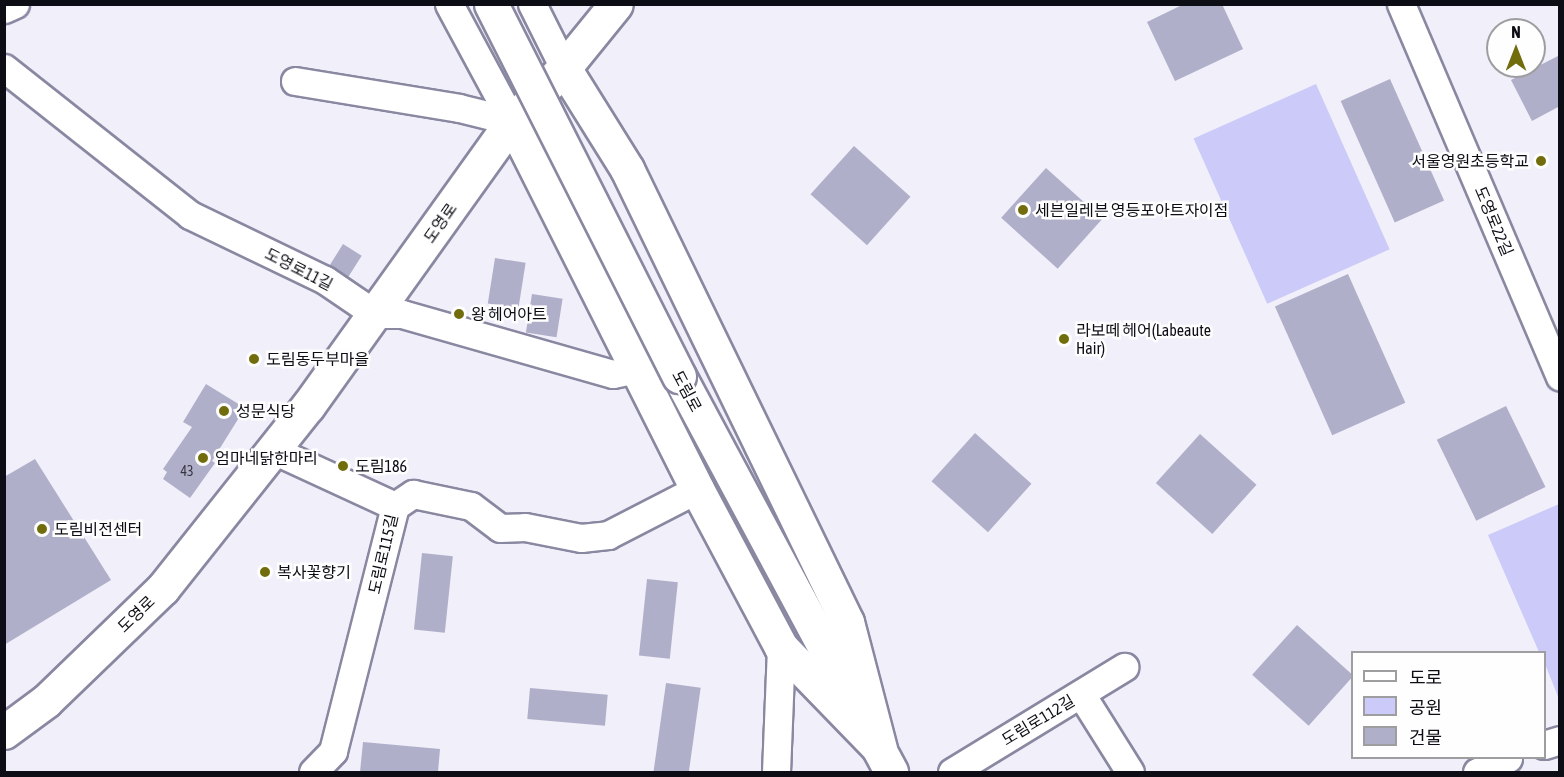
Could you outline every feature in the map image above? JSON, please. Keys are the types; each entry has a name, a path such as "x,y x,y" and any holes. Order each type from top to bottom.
{"main road":[{"name":"도림로","path":"492,4 679,376 886,761"},
{"name":"도영로","path":"4,732 46,701 163,588 273,450 375,314 512,121 564,68 616,4"},
{"path":"564,68 627,169 847,622 886,761"},
{"path":"512,121 697,489 781,647 886,761"},
{"path":"552,201 569,178 589,169 608,165 627,169"}],"street":[{"path":"4,9 15,4"},
{"path":"448,4 512,121"},
{"path":"532,4 564,68"},
{"name":"도영로22길","path":"1401,4 1558,371"},
{"name":"도영로11길","path":"4,69 190,214 326,280 375,314"},
{"path":"296,81 459,108 512,121"},
{"path":"375,314 402,314 613,374 637,369"},
{"path":"273,450 395,506"},
{"name":"도림로115길","path":"313,772 333,751 395,506 413,494 471,506 500,528 525,527 581,538 608,535 697,489"},
{"path":"776,772 781,647"},
{"name":"도림로112길","path":"952,772 1124,667"},
{"path":"1081,694 1130,772"},
{"path":"1477,772 1506,759"}],"green space":[{"path":"1316,84 1390,249 1267,304 1194,139"},
{"path":"1559,504 1559,699 1546,666 1546,651 1539,651 1488,535"}],"building":[{"path":"1184,4 1222,4 1243,49 1175,81 1147,22"},
{"path":"1560,55 1560,106 1532,121 1511,80 1546,78 1546,62"},
{"path":"1390,79 1444,201 1395,222 1341,101"},
{"path":"854,146 910,197 867,245 811,194"},
{"path":"1046,168 1102,219 1058,269 1001,218"},
{"path":"343,244 362,256 348,277 330,265"},
{"path":"495,258 526,263 518,308 488,303"},
{"path":"1348,274 1405,403 1332,435 1275,307"},
{"path":"532,294 563,299 557,337 526,333"},
{"path":"206,384 245,408 212,461 215,463 190,498 163,479 167,472 163,469 192,427 183,422"},
{"path":"1506,406 1545,487 1476,521 1437,440"},
{"path":"975,433 1031,484 988,532 932,481"},
{"path":"1200,434 1256,485 1212,534 1156,483"},
{"name":"도림비전센터","path":"35,459 111,580 4,645 4,477"},
{"path":"422,553 453,556 445,633 414,630"},
{"path":"647,579 678,582 670,659 639,656"},
{"path":"1297,625 1351,674 1351,679 1309,726 1252,675"},
{"path":"666,683 701,688 689,772 653,772"},
{"path":"530,688 608,695 605,726 527,719"},
{"path":"363,742 440,749 438,772 360,772"}],"place":[{"name":"서울영원초등학교","path":"1541,161"},
{"name":"세븐일레븐 영등포아트자이점","path":"1023,210"},
{"name":"왕 헤어아트","path":"459,314"},
{"name":"라보떼 헤어(Labeaute Hair)","path":"1064,339"},
{"name":"도림동두부마을","path":"254,359"},
{"name":"성문식당","path":"224,411"},
{"name":"엄마네닭한마리","path":"203,458"},
{"name":"도림186","path":"343,466"},
{"name":"도림비전센터","path":"42,529"},
{"name":"복사꽃향기","path":"265,572"}]}
